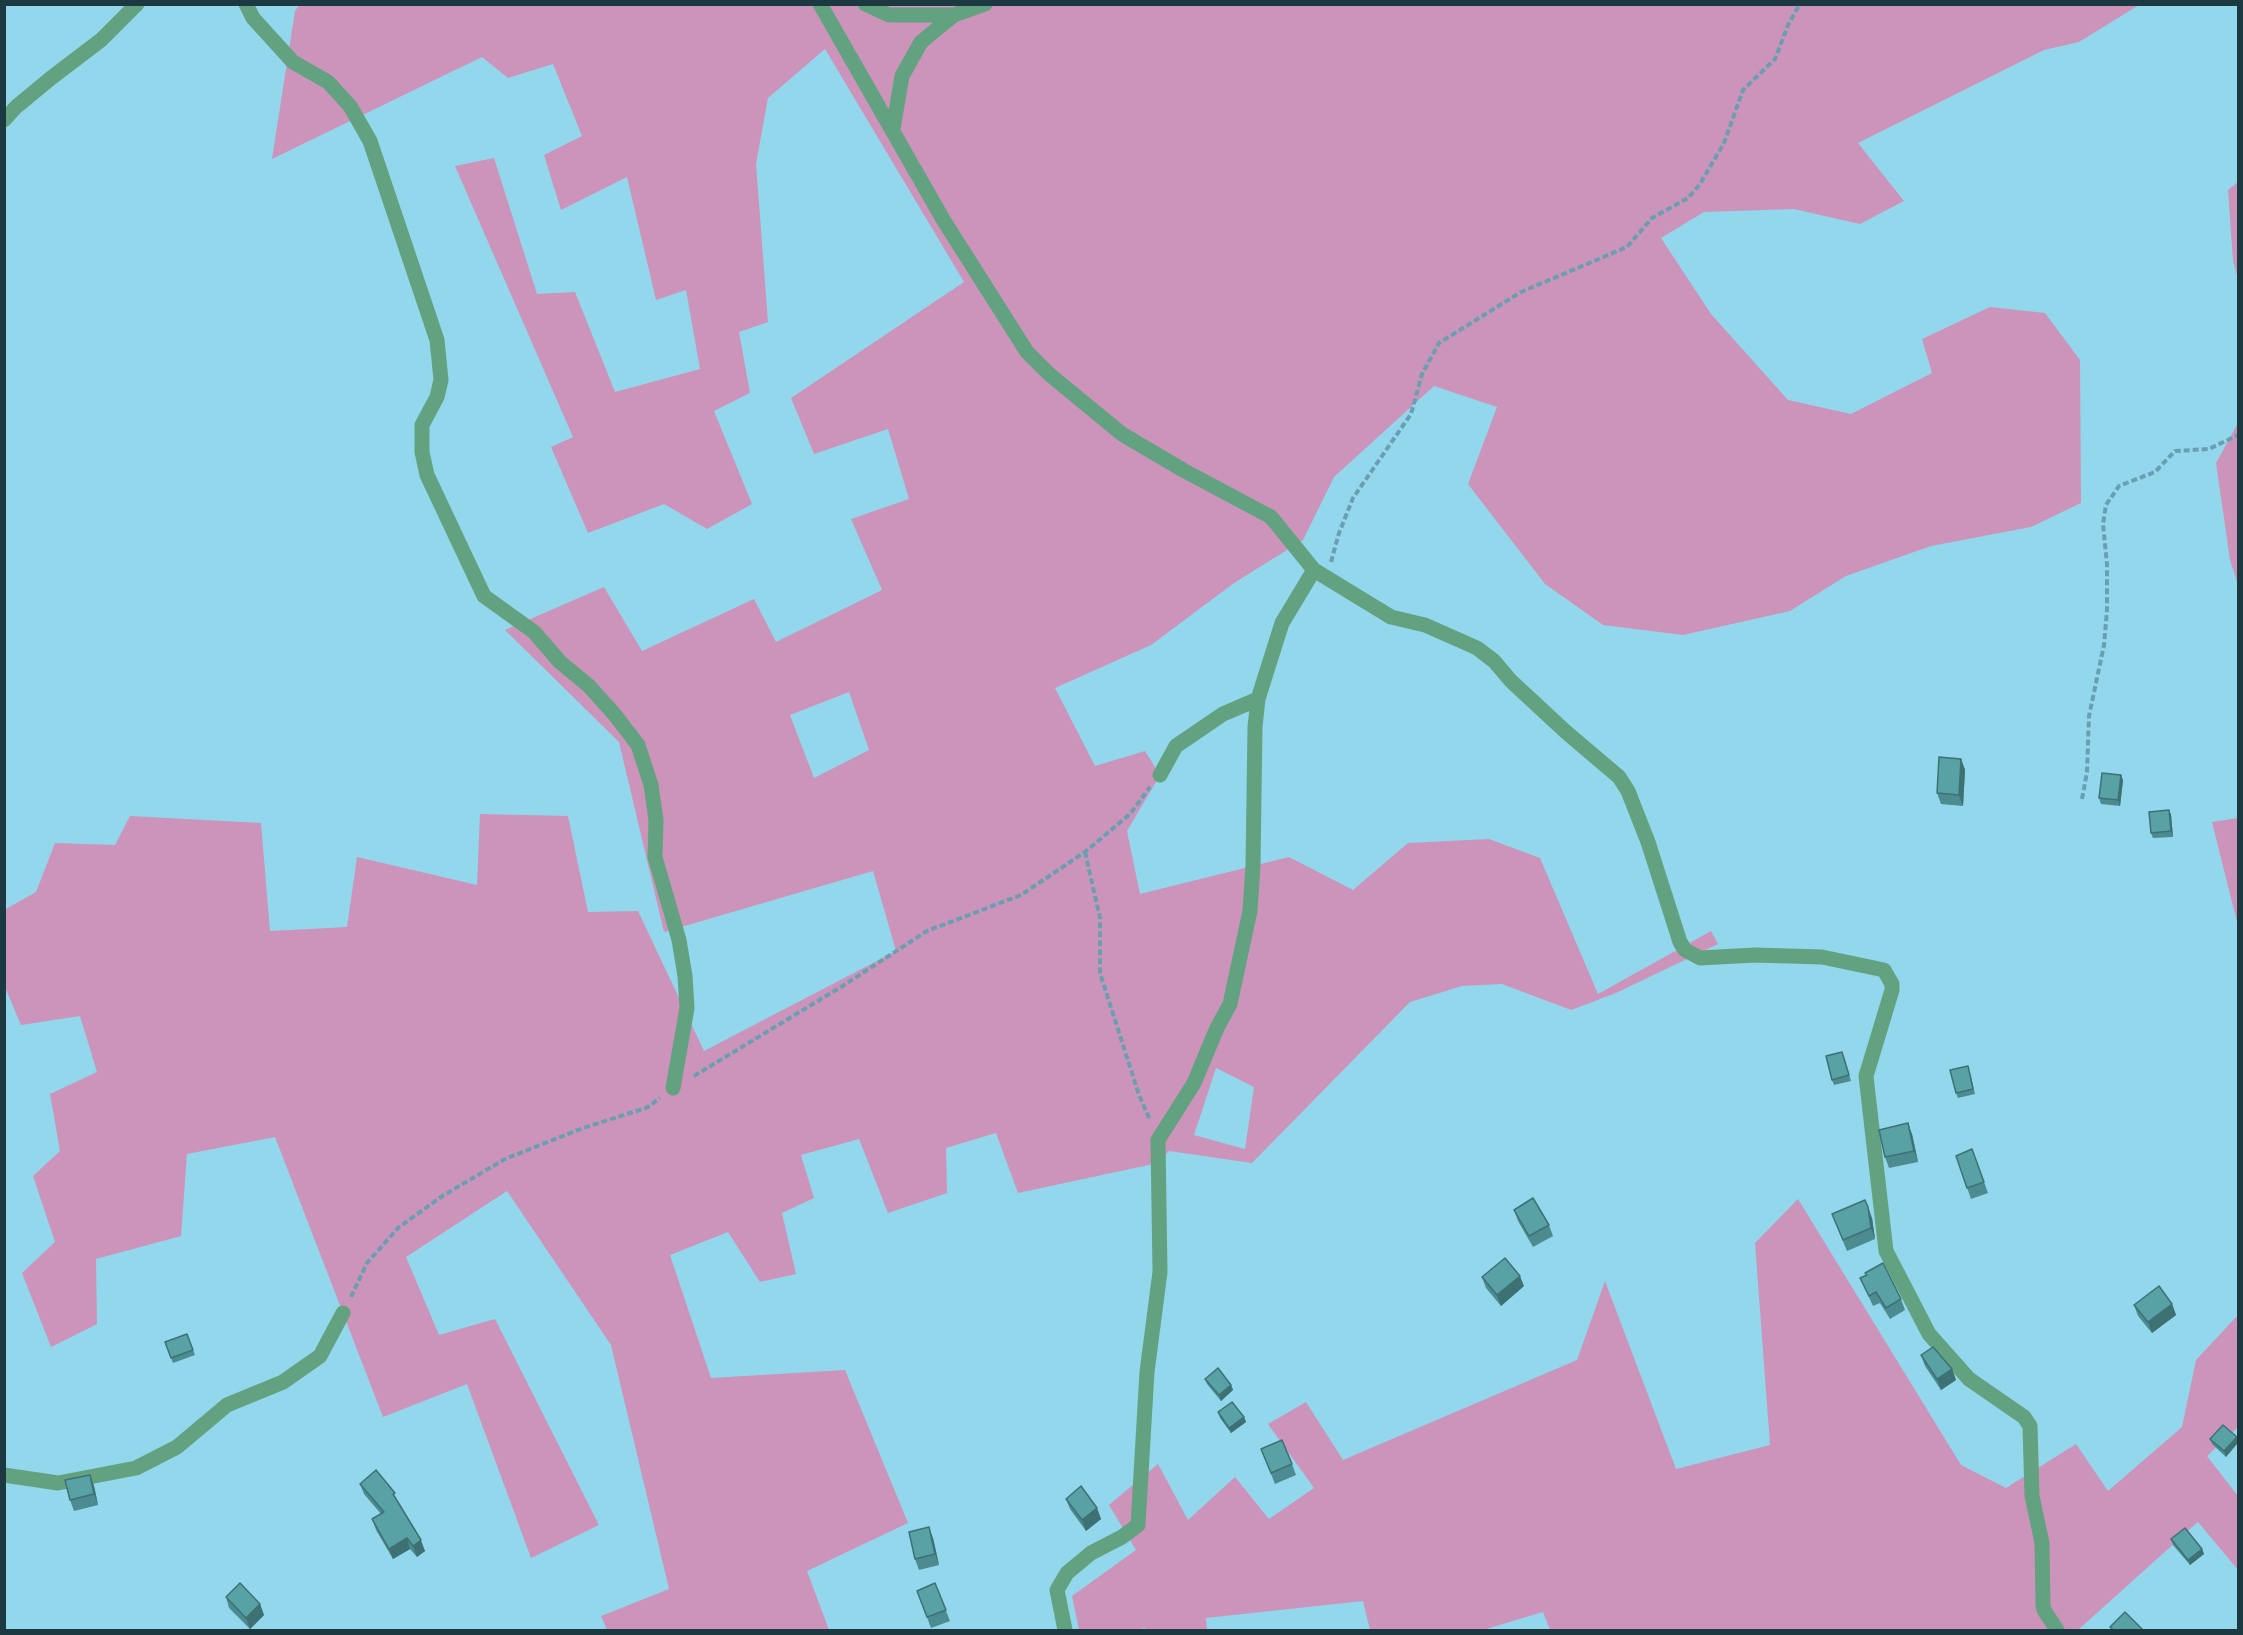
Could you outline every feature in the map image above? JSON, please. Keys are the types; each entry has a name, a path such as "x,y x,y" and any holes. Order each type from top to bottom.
{"street":[{"path":"4,120 51,78 101,40 137,4"},
{"path":"246,4 253,18 293,62 328,81 350,106 370,141 437,340 441,380 437,397 422,425 422,452 427,475 483,596 534,632 560,662 596,694 638,745 651,785 656,820 655,857 679,940 685,976 687,1008 674,1088"},
{"path":"820,4 944,220 1027,352 1049,374 1122,434 1183,470 1271,516 1320,573 1391,617 1425,625 1477,648 1494,661 1511,681 1619,777 1628,791 1648,842 1684,950 1700,958 1755,955 1822,957 1884,970 1892,984 1892,990 1866,1076 1886,1251 1929,1334 1969,1379 2024,1417 2030,1426 2032,1497 2042,1543 2043,1605 2057,1630"},
{"path":"865,4 889,15 954,15 986,4"},
{"path":"893,129 902,76 921,42 954,15"},
{"path":"1065,1630 1057,1590 1067,1573 1091,1553 1122,1537 1137,1525 1147,1372 1160,1272 1158,1140 1194,1083 1217,1028 1230,1004 1250,911 1255,727 1258,699 1282,623 1320,573"},
{"path":"1160,775 1176,746 1223,714 1258,699"},
{"path":"4,1475 58,1483 136,1468 177,1448 227,1405 283,1382 320,1356 343,1313"}],"path":[{"path":"1320,573 1353,498 1411,414 1422,374 1439,343 1521,292 1627,247 1652,218 1688,198 1700,184 1724,143 1743,90 1775,58 1800,4"},
{"path":"2082,799 2087,772 2089,716 2104,645 2106,622 2107,564 2103,524 2106,505 2119,486 2155,472 2175,451 2209,449 2238,435"},
{"path":"343,1313 367,1263 399,1227 444,1195 506,1159 583,1128 646,1108 674,1088 842,987 927,932 1021,895 1085,852 1130,814 1160,775"},
{"path":"1085,852 1100,918 1100,973 1139,1095 1158,1140"}],"shaded area":[{"path":"299,5 2139,5 2079,42 2044,50 1858,143 1904,201 1860,224 1794,209 1704,212 1661,238 1711,314 1788,400 1851,414 1932,373 1922,339 1990,307 2045,313 2080,360 2081,503 2031,527 1931,546 1846,576 1790,611 1683,635 1603,625 1545,584 1468,484 1497,407 1434,386 1334,477 1303,540 1234,583 1151,645 1055,688 1095,766 1145,751 1160,775 1127,831 1140,894 1289,857 1353,890 1408,843 1489,839 1540,858 1598,994 1711,931 1718,944 1616,993 1571,1010 1502,984 1462,986 1410,1002 1252,1163 1169,1151 1158,1163 1018,1193 996,1133 946,1148 947,1193 888,1213 859,1139 801,1155 814,1198 782,1213 796,1274 760,1282 728,1232 670,1255 711,1378 845,1370 908,1523 807,1571 829,1630 607,1630 601,1616 669,1589 611,1345 507,1191 406,1257 439,1335 495,1319 599,1525 531,1558 467,1384 383,1417 275,1137 187,1154 181,1236 96,1259 97,1324 51,1347 22,1273 55,1242 33,1176 60,1151 50,1094 97,1072 80,1016 21,1025 5,987 4,910 36,892 55,843 115,845 130,816 261,823 270,931 347,927 357,857 477,885 480,814 568,816 588,912 638,911 704,1051 896,951 873,871 664,932 619,742 505,630 604,587 642,651 754,599 776,642 882,590 851,519 909,499 888,429 814,454 791,398 964,282 825,49 768,98 756,164 768,322 739,332 750,393 714,411 752,504 707,529 664,504 588,533 551,447 573,437 455,166 494,158 537,294 575,292 615,392 700,369 686,290 656,300 627,177 561,210 544,155 582,136 553,64 508,78 482,57 272,159 295,11","holes":["849,692 869,750 814,778 790,715","1216,1068 1254,1087 1245,1149 1194,1135"]},
{"path":"2238,182 2238,279 2233,261 2228,190"},
{"path":"2238,423 2238,585 2230,560 2216,463"},
{"path":"2238,818 2238,926 2212,822"},
{"path":"1798,1199 1961,1465 2006,1488 2076,1444 2108,1491 2182,1427 2196,1360 2238,1315 2238,1427 2207,1456 2238,1496 2238,1570 2198,1522 2078,1630 1550,1630 1543,1612 1483,1630 1370,1630 1363,1601 1206,1618 1207,1630 1146,1630 1145,1628 1079,1630 1072,1596 1136,1550 1109,1505 1158,1464 1188,1520 1235,1477 1269,1519 1314,1488 1268,1424 1306,1402 1343,1460 1577,1360 1605,1281 1676,1469 1770,1445 1755,1243"}],"building":[{"path":"1939,757 1961,759 1959,795 1937,793"},
{"path":"2102,773 2121,775 2118,800 2099,798"},
{"path":"2169,810 2171,831 2151,833 2149,812"},
{"path":"1842,1052 1849,1075 1832,1080 1826,1056"},
{"path":"1968,1066 1973,1089 1956,1093 1950,1070"},
{"path":"1908,1123 1914,1151 1885,1157 1879,1130"},
{"path":"1972,1149 1984,1182 1967,1188 1956,1156"},
{"path":"1533,1198 1549,1225 1529,1236 1514,1210"},
{"path":"1865,1200 1871,1228 1843,1240 1832,1214"},
{"path":"1505,1258 1520,1276 1497,1295 1482,1277"},
{"path":"1883,1263 1901,1299 1886,1308 1876,1292 1869,1296 1860,1278"},
{"path":"2159,1286 2172,1304 2148,1322 2134,1305"},
{"path":"187,1334 193,1350 171,1358 165,1342"},
{"path":"1933,1347 1952,1369 1937,1379 1921,1355"},
{"path":"1218,1368 1231,1385 1219,1395 1205,1379"},
{"path":"1232,1402 1244,1417 1229,1428 1218,1412"},
{"path":"2223,1425 2237,1437 2224,1451 2210,1439"},
{"path":"1282,1440 1292,1464 1271,1473 1261,1449"},
{"path":"376,1470 395,1493 393,1494 421,1540 413,1546 407,1538 389,1549 372,1519 384,1512 360,1484"},
{"path":"90,1475 94,1494 70,1500 65,1480"},
{"path":"1081,1486 1097,1508 1082,1520 1066,1499"},
{"path":"929,1527 935,1554 915,1559 909,1532"},
{"path":"2185,1528 2202,1549 2188,1560 2171,1539"},
{"path":"240,1583 260,1604 246,1618 226,1597"},
{"path":"935,1583 946,1610 927,1617 917,1591"},
{"path":"2125,1612 2143,1630 2113,1630 2110,1627"}]}
